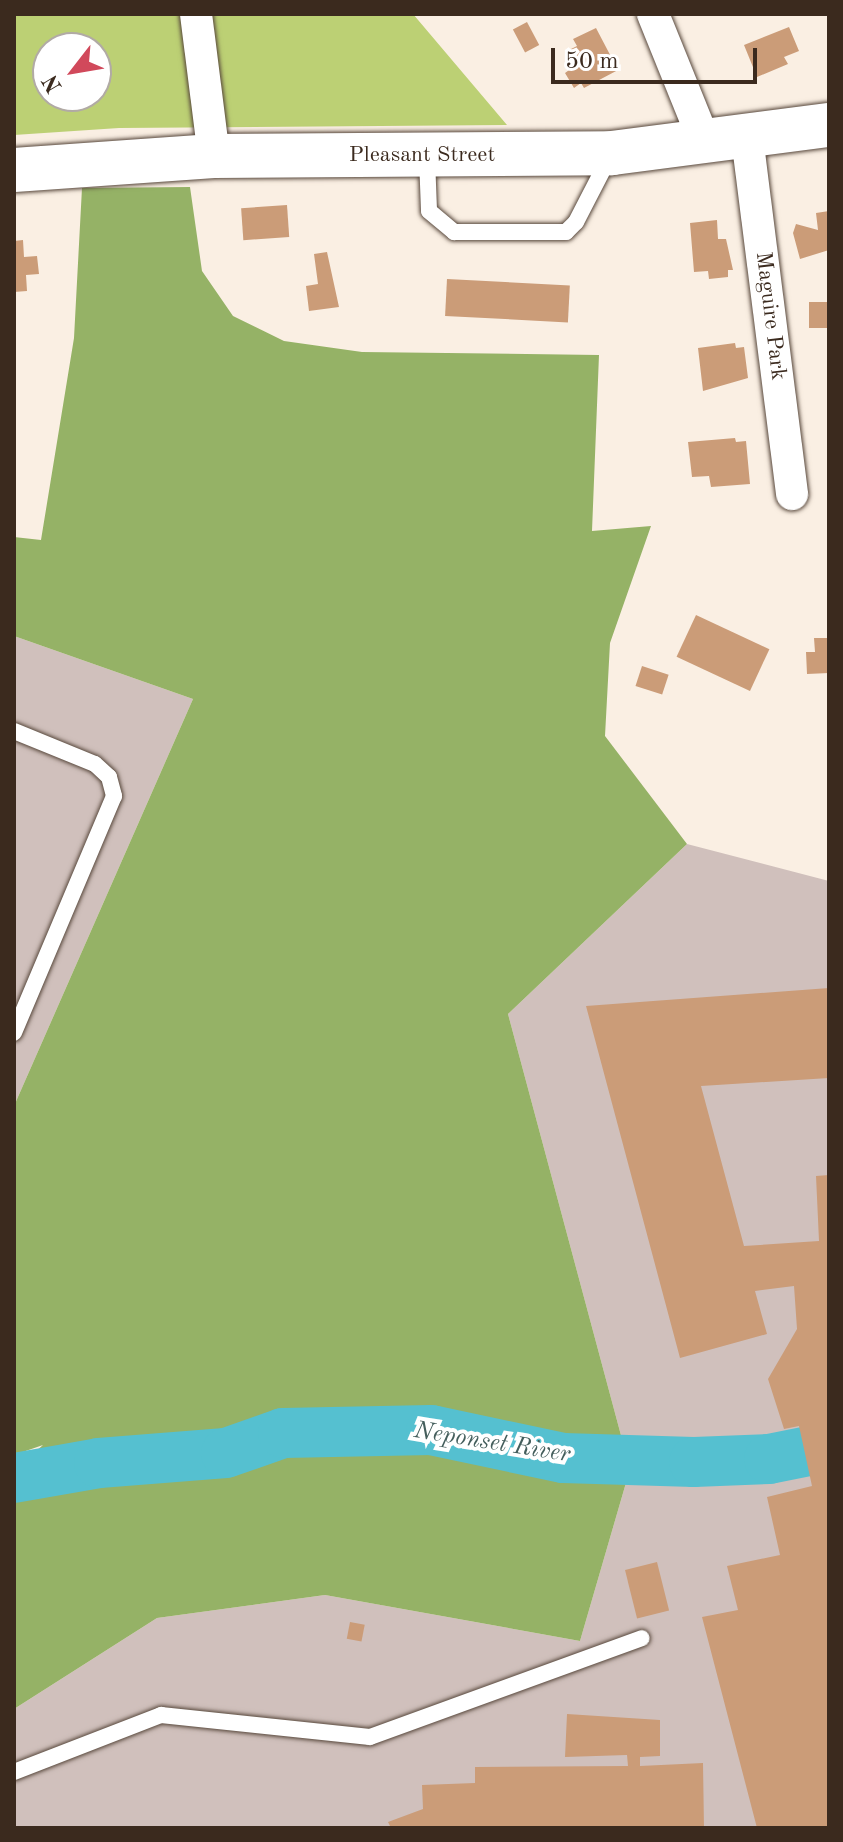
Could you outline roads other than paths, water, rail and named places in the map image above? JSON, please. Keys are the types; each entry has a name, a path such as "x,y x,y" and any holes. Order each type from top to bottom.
{"street":[{"path":"196,14 214,156"},
{"path":"653,14 705,143"},
{"name":"Pleasant Street","path":"14,170 214,156 612,153 829,125"},
{"name":"Maguire Park","path":"747,137 792,494"}],"lane":[{"path":"427,156 429,211 441,225 454,232 566,232 576,222 612,153"},
{"path":"14,731 95,764 109,777 114,796 14,1033"},
{"path":"14,1772 161,1715 370,1737 642,1638"}],"waterway":[{"name":"Neponset River","path":"14,1478 99,1463 226,1453 283,1433 431,1430 563,1458 694,1462 769,1459 829,1447"}]}
